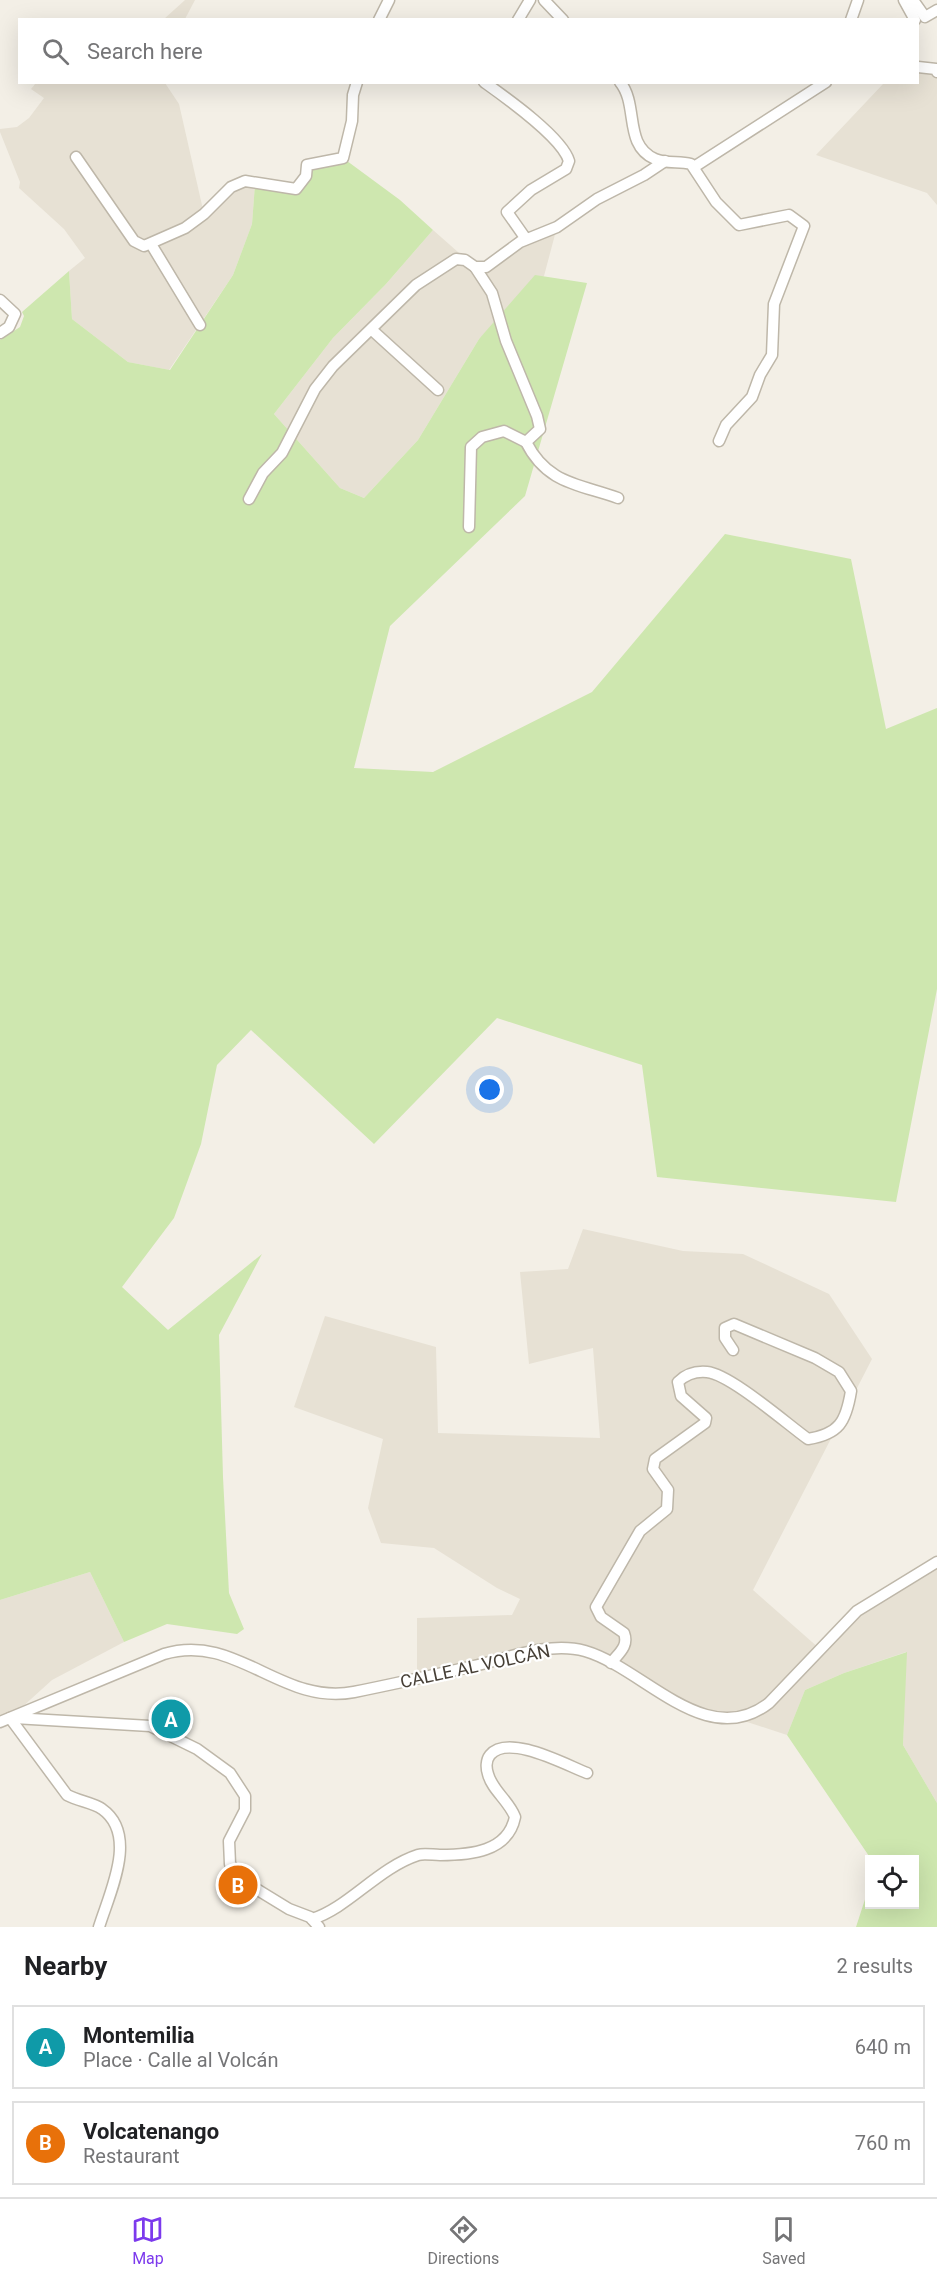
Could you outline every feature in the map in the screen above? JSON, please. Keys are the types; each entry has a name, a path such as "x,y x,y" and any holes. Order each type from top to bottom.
{"street":[{"path":"380,18 388,0"},
{"path":"519,18 530,0"},
{"path":"544,0 561,18"},
{"path":"852,18 858,0"},
{"path":"904,0 914,18"},
{"path":"914,0 925,17 937,10"},
{"path":"919,67 936,69 937,72"},
{"path":"76,157 134,241 144,246 185,228 204,214 231,187 245,181 296,189 306,176 307,165 343,158 352,121 353,95 356,84"},
{"path":"487,84 507,98 550,136 565,151 569,161 566,169 531,190 507,212 526,239"},
{"path":"622,84 628,92 632,109 631,124 644,152 665,161 682,161 694,167 717,202 739,225 789,215 804,226 774,304 772,355 760,375 752,397 726,425 719,441"},
{"path":"694,167 823,84"},
{"path":"475,267 486,267 526,239 557,227 597,199 644,175 665,161"},
{"path":"151,243 200,325"},
{"path":"249,498 264,473 282,453 315,389 333,366 416,285 437,268 456,259 465,260 475,267 492,293 506,341 540,427 526,442"},
{"path":"0,300 15,314 9,327 0,333"},
{"path":"372,330 438,390"},
{"path":"469,527 471,447 482,436 504,431 526,442 549,471 562,481 618,498"},
{"path":"611,1663 624,1648 626,1637 624,1633 601,1617 596,1607 639,1531 667,1509 668,1490 653,1469 655,1459 705,1423 706,1418 681,1396 678,1382 686,1374 709,1372 728,1380 808,1439 829,1436 847,1415 851,1391 839,1372 815,1358 734,1324 725,1328 733,1350"},
{"name":"CALLE AL VOLCÁN","path":"5,1720 164,1654 192,1649 222,1653 289,1685 328,1695 354,1692 560,1648 585,1652 611,1663 709,1717 727,1719 742,1717 769,1702 862,1607 937,1562"},
{"path":"5,1720 150,1726 197,1749 230,1773 245,1796 245,1810 229,1841 230,1864 243,1881 312,1923 327,1915 379,1875 419,1854 471,1853 500,1842 509,1833 515,1817 488,1775 487,1760 494,1752 509,1746 522,1748 587,1773"},
{"path":"5,1720 67,1795 81,1803 100,1807 112,1818 121,1846 120,1860 99,1927"}],"shaded area":[{"path":"185,0 195,0 186,18 165,18"},
{"path":"919,67 937,69 937,205 927,193 816,155 883,84 919,84"},
{"path":"35,84 166,84 179,104 204,214 231,187 255,184 252,224 233,275 169,370 128,362 72,319 69,271 85,258 64,229 19,188 20,182 0,132 0,129 17,127 29,118 44,98 31,89"},
{"path":"557,227 544,276 479,339 418,440 364,498 340,488 274,414 333,338 386,284 433,230 475,267"},
{"path":"583,1229 683,1251 743,1254 829,1294 872,1359 753,1590 820,1649 853,1615 937,1562 937,1803 903,1745 906,1652 844,1673 805,1690 787,1735 735,1718 715,1718 604,1659 567,1648 417,1679 417,1618 512,1615 520,1599 497,1588 434,1548 381,1543 368,1508 383,1439 294,1407 325,1316 436,1347 438,1433 600,1438 593,1348 529,1364 520,1272 568,1269"},
{"path":"90,1572 124,1642 52,1680 10,1718 0,1722 0,1600"}],"green space":[{"path":"343,158 400,200 433,230 386,284 333,338 274,414 340,488 364,498 418,440 479,339 535,275 587,283 525,496 390,626 354,768 433,772 592,692 725,534 851,559 886,729 937,708 937,989 896,1202 657,1177 642,1065 497,1018 374,1144 251,1030 217,1065 201,1144 174,1218 122,1287 168,1330 262,1254 219,1335 229,1593 244,1629 237,1634 167,1624 124,1642 90,1572 0,1600 0,340 20,327 24,316 22,312 69,271 72,319 128,362 170,370 233,275 252,224 255,184 296,188 307,165"},
{"path":"907,1652 903,1745 937,1803 937,1927 856,1927 865,1899 865,1909 919,1909 919,1855 868,1855 787,1735 805,1690 844,1673"}],"place":[{"name":"Montemilia","path":"171,1719"},
{"name":"Volcatenango","path":"238,1885"}]}
